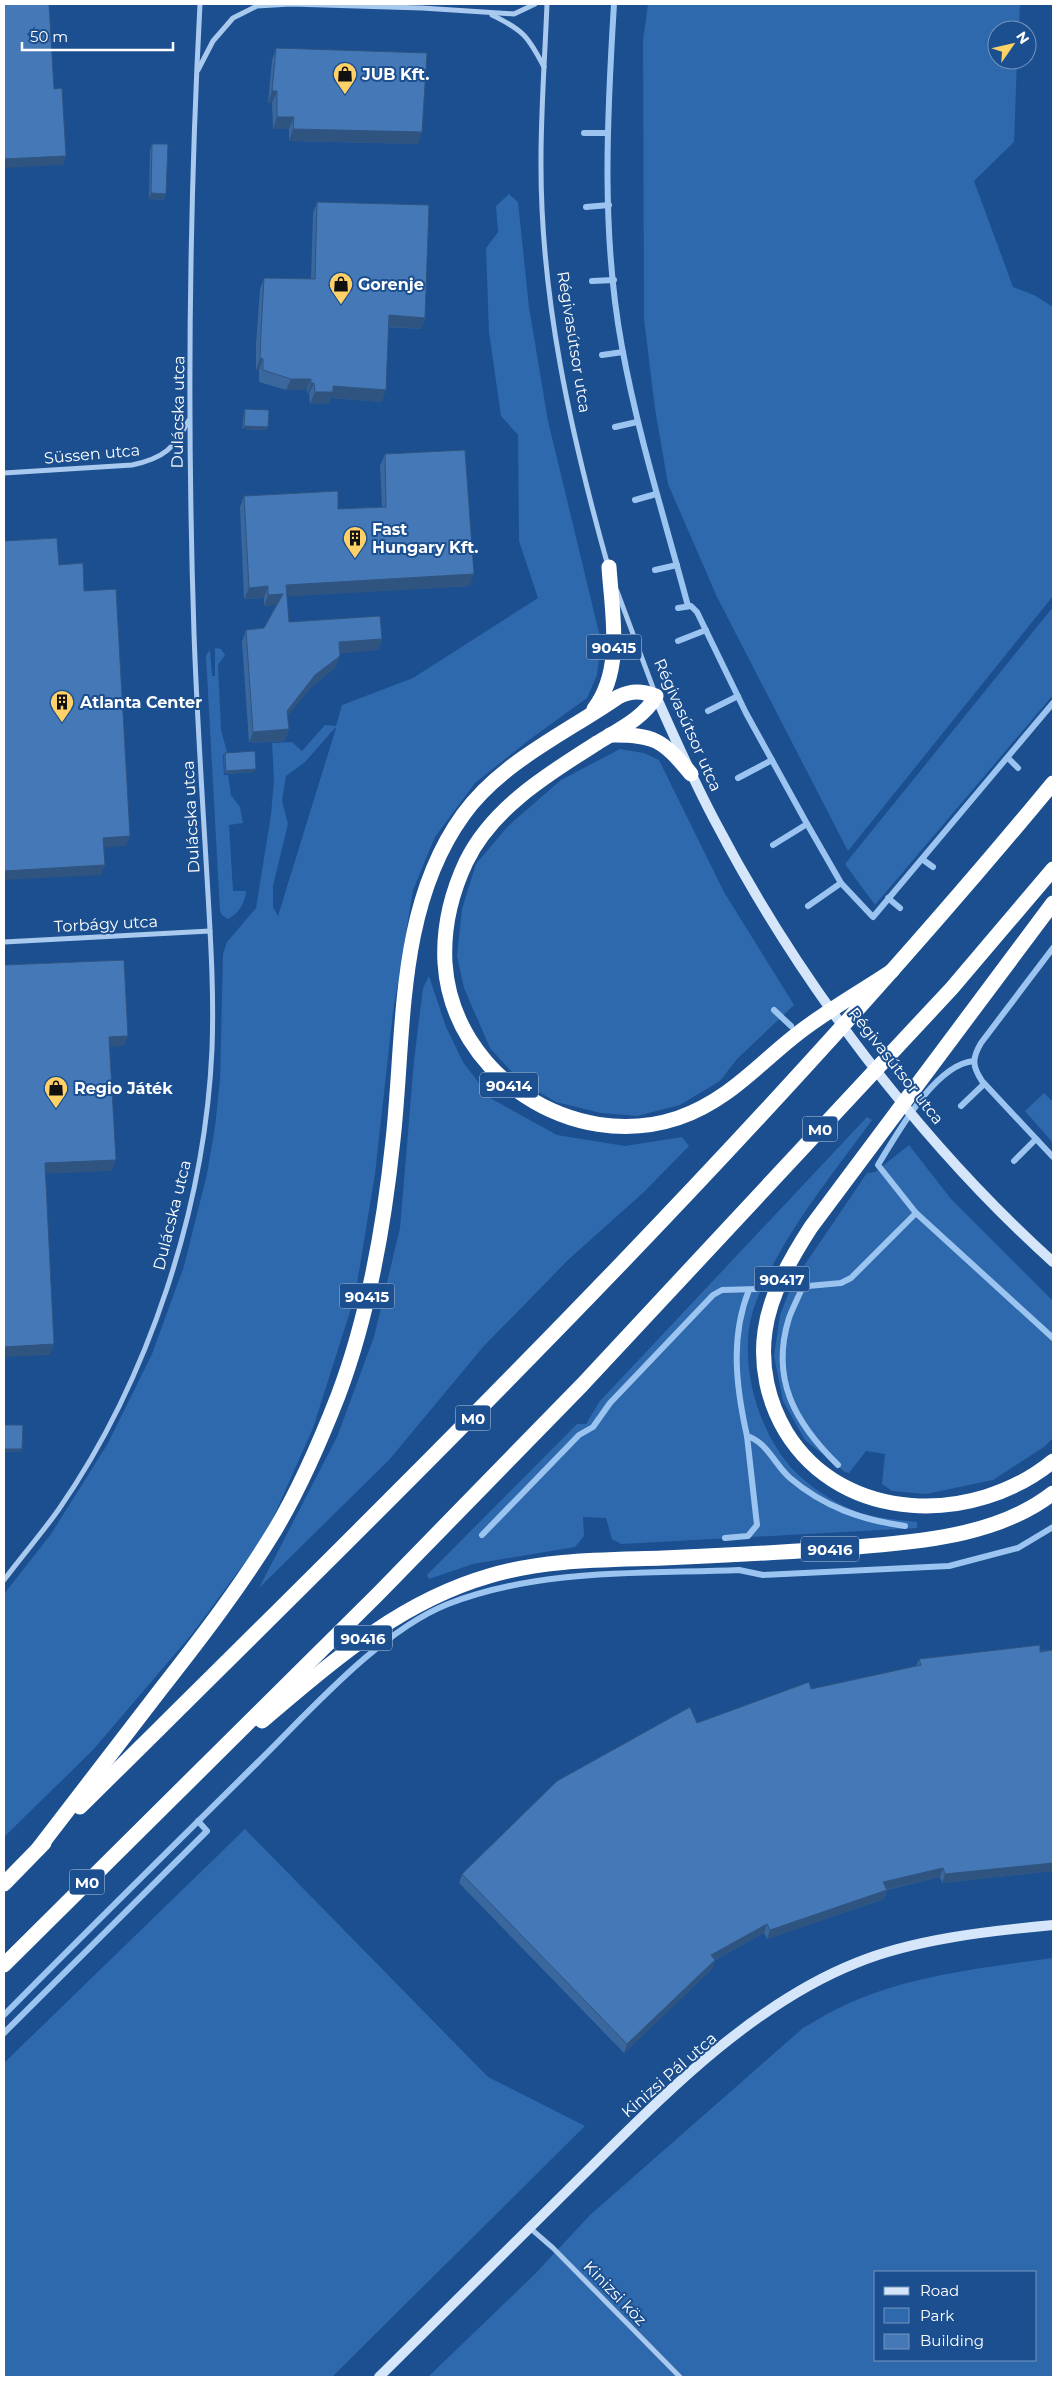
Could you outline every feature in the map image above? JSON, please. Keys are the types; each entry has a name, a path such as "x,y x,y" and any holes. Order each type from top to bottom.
{"highway":[{"name":"90415","path":"585,720 605,693 612,672 614,647 609,567"},
{"name":"90415","path":"38,1850 224,1608 275,1530 309,1465 354,1350 367,1296 384,1214 410,955 420,903 433,867 465,813 491,784 516,765 626,693 644,692 656,696"},
{"name":"90414","path":"656,696 646,710 535,784 504,811 477,844 454,889 448,912 445,964 451,996 464,1029 483,1058 504,1082 530,1100 561,1116 593,1125 616,1127 648,1125 679,1118 719,1099 750,1076 801,1031 892,971"},
{"path":"610,735 648,736 669,749 691,774"},
{"name":"M0","path":"4,1884 541,1349 778,1099 892,971 1053,783"},
{"name":"M0","path":"4,1965 379,1592 582,1385 952,988 1053,869"},
{"name":"90417","path":"1053,903 811,1227 794,1254 775,1295 765,1330 764,1357 768,1391 773,1406 791,1440 811,1464 837,1483 883,1503 940,1507 972,1502 1026,1480 1053,1461"},
{"name":"90416","path":"171,1799 336,1658 374,1630 434,1595 488,1576 518,1568 563,1562 782,1553 932,1541 990,1526 1053,1494"}],"street":[{"name":"Dulácska utca","path":"4,1580 60,1507 107,1429 132,1376 166,1291 194,1183 208,1098 213,988 194,634 190,483 197,73 200,4"},
{"path":"197,73 213,41 233,18 254,5 291,4 413,8 514,14 535,4"},
{"name":"Régivasútsor utca","path":"546,4 540,160 547,271 562,378 576,445 609,567 656,696 691,774 737,862 789,946 859,1047 922,1126 993,1206 1053,1262"},
{"path":"489,14 521,31 530,41 544,67"},
{"name":"Süssen utca","path":"4,472 132,465 152,461 170,450 180,438 190,417"},
{"name":"Torbágy utca","path":"4,942 210,932"},
{"name":"Kinizsi Pál utca","path":"379,2377 662,2098 762,2014 813,1982 857,1962 923,1944 989,1932 1053,1925"},
{"name":"Kinizsi köz","path":"530,2227 680,2377"}],"green space":[{"path":"648,4 1020,4 1019,20 987,20 987,70 1017,70 1014,142 974,181 1013,287 1034,295 1053,307 1053,596 848,851 717,597 668,484 655,409 644,319 643,41"},
{"path":"509,194 518,202 529,307 548,421 601,641 597,675 587,698 529,740 475,783 435,837 413,890 393,1012 375,1174 355,1296 313,1428 266,1534 192,1634 93,1750 4,1837 4,1594 51,1534 107,1445 152,1354 184,1266 207,1174 215,1127 220,1080 223,954 227,942 256,908 271,815 274,779 272,743 292,742 302,751 325,725 336,726 342,705 413,678 538,598 519,541 518,435 501,416 489,332 486,248 498,232 496,206","holes":["336,728 278,916 273,907 273,886 288,824 282,801 286,776 305,762"]},
{"path":"1053,607 1053,695 875,905 845,864"},
{"path":"215,648 221,649 225,655 218,665 221,730 227,752 223,755 224,775 228,775 231,795 240,807 243,823 229,825 233,891 246,891 243,904 228,919 220,911 206,656 210,650 212,676 215,676"},
{"path":"620,749 644,753 659,760 724,892 794,1005 737,1059 720,1081 680,1105 637,1116 601,1113 556,1102 520,1081 490,1048 464,988 457,956 462,909 476,864 508,826 561,780"},
{"path":"429,976 446,1027 463,1062 490,1098 557,1135 625,1146 682,1137 689,1146 644,1192 568,1260 483,1347 389,1460 259,1588 337,1437 374,1337 400,1228 414,1061 423,988"},
{"path":"1044,1093 1053,1102 1053,1143 1025,1111"},
{"path":"867,1117 872,1120 793,1230 767,1277 756,1302 750,1324 748,1347 749,1372 754,1396 763,1421 774,1443 787,1463 803,1479 828,1497 852,1510 880,1517 917,1522 917,1528 621,1544 612,1539 606,1518 583,1517 584,1536 575,1547 473,1564 429,1579 427,1575 577,1424 586,1424 600,1401"},
{"path":"909,1145 951,1199 1053,1301 1053,1438 1044,1447 993,1480 926,1494 892,1491 882,1484 885,1454 866,1451 849,1473 845,1472 805,1440 783,1401 774,1356 780,1315 793,1282 867,1173 875,1172"},
{"path":"245,1829 488,2077 585,2126 332,2377 4,2377 4,2063"},
{"path":"1053,1958 1053,2377 428,2377 536,2273 590,2215 803,2028 843,2006 868,1995 920,1980 973,1969"}],"building":[{"path":"4,4 49,4 54,89 62,88 66,156 4,159"},
{"name":"JUB Kft.","path":"276,48 427,53 422,132 293,129 294,117 277,117 277,91 272,91"},
{"path":"152,144 168,144 166,194 151,193"},
{"name":"Gorenje","path":"317,202 429,205 425,318 389,315 386,390 333,386 333,392 315,392 314,383 311,383 311,379 291,379 263,370 263,359 260,358 264,278 315,279"},
{"path":"245,409 269,410 268,427 244,426"},
{"name":"Fast Hungary Kft.","path":"465,450 474,574 286,585 289,622 380,616 382,639 339,642 340,656 315,675 287,711 289,729 253,732 246,630 264,628 283,594 268,595 268,586 249,588 244,496 338,491 338,509 386,507 385,454"},
{"name":"Atlanta Center","path":"57,538 59,565 83,563 84,591 116,589 130,836 103,838 105,865 4,871 4,541"},
{"path":"255,751 256,769 226,771 225,753"},
{"name":"Regio Játék","path":"124,960 128,1036 109,1037 116,1160 45,1163 54,1344 4,1347 4,965"},
{"path":"4,1425 23,1425 22,1449 4,1449"},
{"path":"1040,1645 1040,1652 1053,1650 1053,1863 945,1874 943,1868 883,1882 887,1890 770,1930 767,1924 711,1955 715,1960 627,2044 462,1874 557,1781 690,1707 697,1723 809,1682 811,1689 921,1665 919,1659"}],"waterway":[{"path":"614,4 609,89 608,219 615,304 628,380 652,477 688,606"},
{"path":"584,133 608,133"},
{"path":"586,207 609,205"},
{"path":"592,281 614,280"},
{"path":"602,355 623,352"},
{"path":"615,427 637,422"},
{"path":"635,500 656,494"},
{"path":"655,570 677,565"},
{"path":"678,608 691,606 697,612 746,713 841,883 873,917 1053,703"},
{"path":"678,641 706,630"},
{"path":"708,711 738,696"},
{"path":"1008,758 1018,768"},
{"path":"738,778 772,760"},
{"path":"773,845 807,824"},
{"path":"922,859 933,867"},
{"path":"808,906 841,883"},
{"path":"888,898 900,908"},
{"path":"1053,948 981,1043 974,1062 976,1071 982,1081 1053,1157"},
{"path":"774,1010 791,1026"},
{"path":"974,1061 959,1065 945,1074 931,1087 906,1119 878,1165 916,1213 1053,1338"},
{"path":"961,1106 984,1084"},
{"path":"1014,1161 1036,1139"},
{"path":"797,1287 841,1283 851,1278 916,1213"},
{"path":"803,1286 789,1318 784,1340 783,1361 785,1380 790,1399 799,1416 810,1433 838,1465"},
{"path":"482,1535 579,1435 593,1427 610,1403 713,1295 722,1290 758,1289"},
{"path":"749,1290 743,1308 737,1344 738,1381 747,1436 760,1443 790,1478 816,1497 859,1516 905,1526"},
{"path":"725,1538 748,1536 757,1525 747,1436"},
{"path":"4,2015 347,1674 372,1652 422,1616 448,1604 483,1592 555,1578 629,1573 739,1570 763,1575 949,1566 1018,1548 1053,1527"},
{"path":"4,2033 207,1831 198,1821"}],"place":[{"name":"JUB Kft.","path":"345,95"},
{"name":"Gorenje","path":"341,305"},
{"name":"Fast Hungary Kft.","path":"355,559"},
{"name":"Atlanta Center","path":"62,723"},
{"name":"Regio Játék","path":"56,1109"}]}
